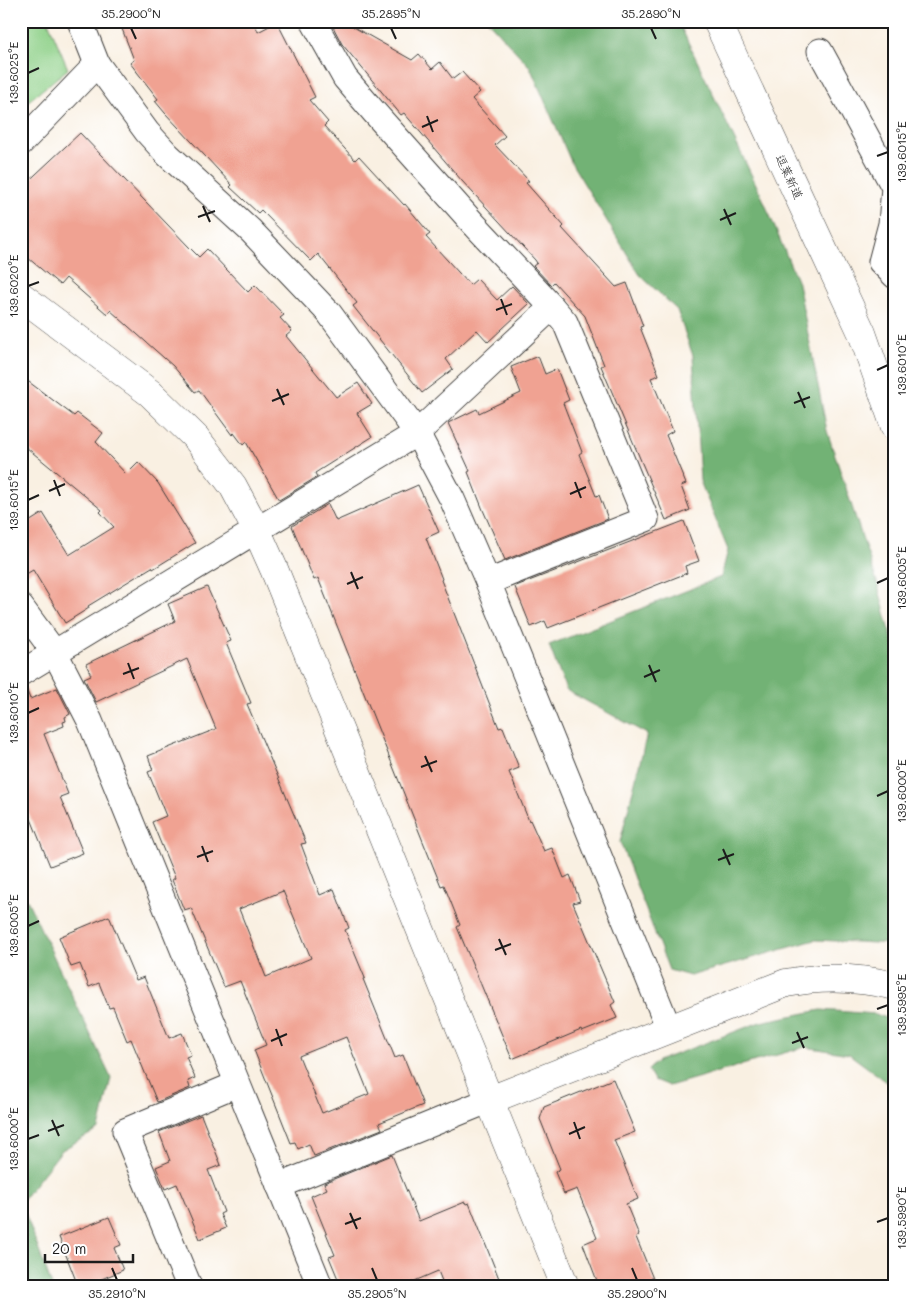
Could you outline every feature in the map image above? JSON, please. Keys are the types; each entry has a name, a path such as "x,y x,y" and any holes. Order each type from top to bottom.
{"street":[{"path":"80,21 97,64 129,108 163,149 251,231 329,313 417,432 452,499 488,582 669,1029"},
{"path":"313,21 345,78 472,222 565,322 646,519 488,582"},
{"name":"逗葉新道","path":"717,21 862,333 895,427"},
{"path":"820,51 894,187 891,224 881,262 895,276"},
{"path":"21,143 97,64"},
{"path":"21,296 150,393 196,438 233,486 257,530 285,596 565,1286"},
{"path":"21,673 417,432 552,307"},
{"name":"逗葉新道","path":"862,333 895,389"},
{"path":"21,607 55,653 90,721 320,1286"},
{"path":"279,1186 786,983 809,979 863,979 895,986"},
{"path":"189,1286 125,1130 237,1084"}],"green space":[{"path":"21,21 48,21 68,69 21,107"},
{"path":"488,21 678,21 763,199 798,283 827,431 877,582 895,650 895,944 815,940 690,976 669,970 620,842 647,734 566,690 549,645 721,577 728,550 700,481 693,356 677,310 640,275 572,164 530,67"},
{"path":"21,887 111,1078 99,1129 62,1150 21,1202"},
{"path":"821,1010 876,1014 895,1022 895,1088 849,1054 805,1047 669,1086 654,1080 648,1070 658,1061 760,1022"},
{"path":"21,1202 52,1286 21,1286"}],"building":[{"path":"119,21 254,21 258,32 277,22 315,97 309,100 328,122 324,126 355,160 359,156 405,204 430,234 426,237 470,285 477,279 497,300 512,286 529,304 488,342 477,330 446,359 453,369 422,393 353,306 357,303 318,254 311,261 261,210 258,213 230,187 232,185 155,101 158,99 130,63 134,60"},
{"path":"330,21 343,21 412,60 419,54 432,69 440,62 453,79 462,72 480,92 472,99 505,136 495,145 529,181 526,183 564,226 562,228 616,287 627,283 643,326 640,327 659,375 651,378 673,431 666,435 686,484 681,486 690,510 666,520 601,366 604,365 585,316 554,282 551,285 533,266 537,263 535,260 462,181 404,113 401,115 342,44"},
{"path":"80,133 199,257 207,249 248,292 255,285 284,315 280,318 292,331 286,336 336,397 358,383 372,404 357,413 372,437 315,473 317,477 279,500 246,442 243,445 234,433 232,435 199,390 195,392 173,366 110,310 107,314 66,278 60,285 21,252 21,188"},
{"path":"538,356 545,374 557,369 569,400 563,403 582,452 579,454 596,496 599,495 608,519 505,560 468,472 470,471 448,423 477,409 479,413 521,393 511,367"},
{"path":"21,376 74,416 77,413 103,433 96,442 126,474 138,462 158,483 195,543 88,606 89,608 65,623 33,570 21,577 21,527 43,513 69,555 114,527 100,512 102,510 21,443"},
{"path":"418,485 439,532 426,538 499,728 503,727 519,768 509,772 529,821 544,851 552,848 564,878 570,875 580,901 573,903 615,1002 611,1005 617,1018 582,1032 581,1030 512,1059 457,927 460,925 444,885 441,886 318,578 314,580 292,526 328,504 336,521"},
{"path":"684,521 699,561 685,566 687,573 548,628 545,621 531,627 516,586"},
{"path":"207,587 231,641 226,643 251,703 247,704 306,843 301,844 320,895 334,889 349,928 345,930 395,1058 403,1055 423,1105 379,1123 382,1129 314,1156 309,1144 298,1149 295,1142 291,1143 254,1050 266,1045 240,981 224,987 191,908 184,910 172,880 175,878 152,822 166,816 148,772 153,770 148,756 216,729 187,659 96,702 84,678 91,675 86,664 175,621 168,604","holes":["283,891 311,958 266,977 239,909","346,1037 369,1094 322,1113 299,1056"]},
{"path":"25,686 30,699 57,688 70,714 65,717 64,726 44,734 68,794 60,797 83,853 50,866 21,794 21,687"},
{"path":"109,916 136,980 144,977 169,1038 182,1033 191,1055 186,1057 195,1078 188,1081 190,1088 157,1102 131,1039 127,1041 113,1007 109,1008 99,983 89,987 80,964 71,967 59,937"},
{"path":"613,1079 635,1132 614,1140 638,1199 626,1204 639,1235 636,1237 656,1286 599,1286 583,1244 597,1238 577,1189 564,1194 555,1172 560,1169 540,1119 544,1107"},
{"path":"201,1115 221,1165 208,1170 224,1212 220,1214 226,1228 200,1239 177,1184 165,1189 156,1167 170,1161 159,1132"},
{"path":"392,1155 419,1221 465,1202 466,1204 469,1203 502,1286 444,1286 438,1271 403,1286 341,1286 329,1257 335,1255 311,1196 327,1189 324,1183"},
{"path":"109,1217 121,1245 114,1248 123,1270 85,1286 78,1286 59,1237"}]}
